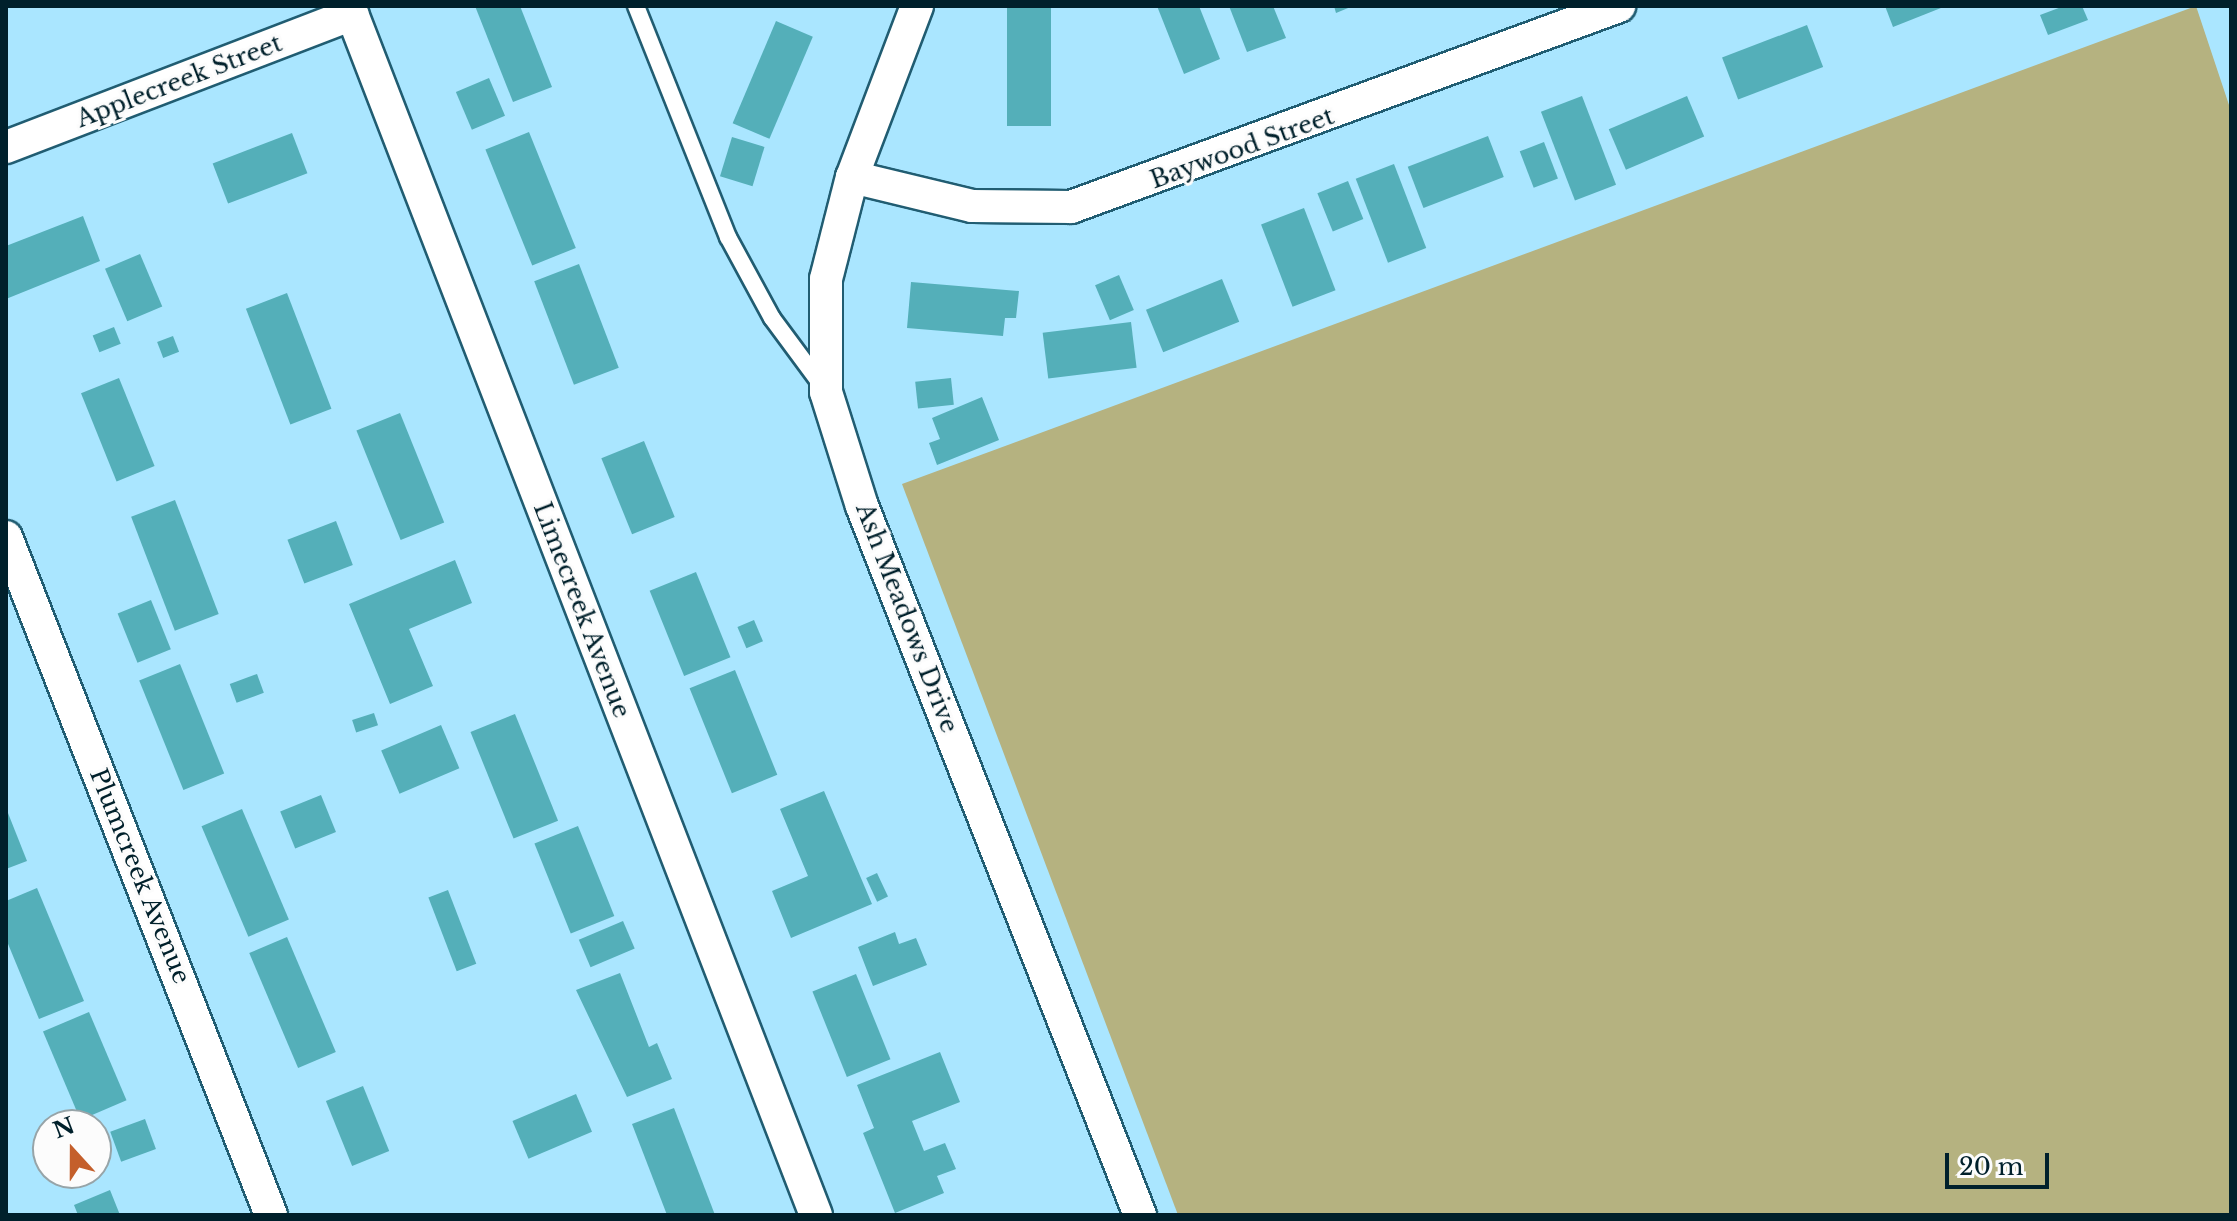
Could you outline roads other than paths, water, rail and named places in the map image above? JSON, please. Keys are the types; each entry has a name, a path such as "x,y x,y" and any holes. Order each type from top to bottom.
{"street":[{"name":"Ash Meadows Drive","path":"917,6 852,177 826,279 826,392 862,506 1140,1215"},
{"name":"Baywood Street","path":"852,177 972,206 1071,207 1619,6"},
{"name":"Applecreek Street","path":"6,147 350,10"},
{"name":"Limecreek Avenue","path":"350,10 816,1215"},
{"name":"Plumcreek Avenue","path":"6,537 271,1215"}],"lane":[{"path":"636,6 728,237 772,318 826,392"}]}
